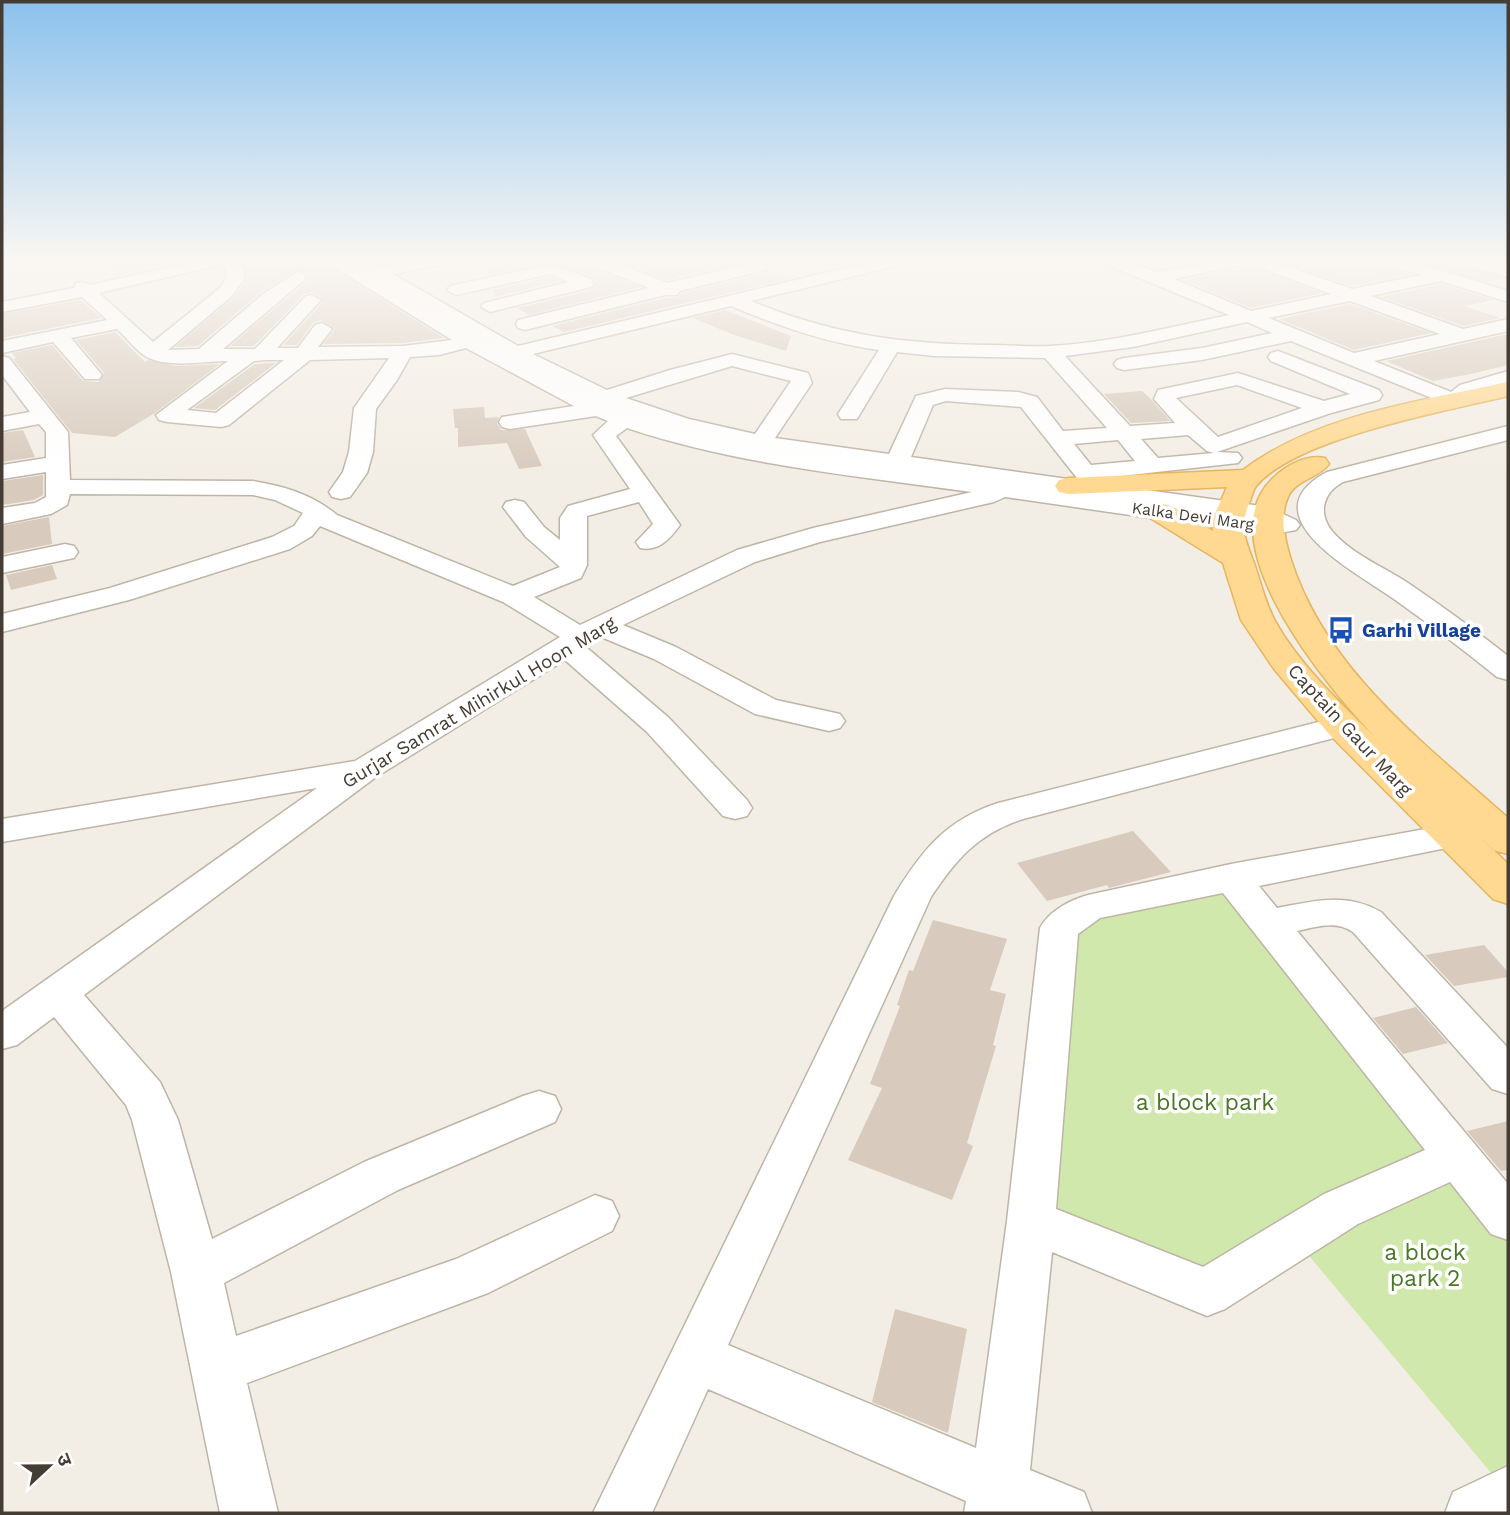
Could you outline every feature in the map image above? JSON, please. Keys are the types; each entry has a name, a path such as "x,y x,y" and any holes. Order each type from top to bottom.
{"main road":[{"path":"1061,483 1274,459 1322,437 1387,417 1508,389"},
{"path":"1275,522 1269,503 1275,490 1312,465 1402,432 1508,409"},
{"path":"1228,515 1243,483 1237,464"},
{"path":"1157,510 1236,558"},
{"name":"Captain Gaur Marg","path":"1228,515 1236,558 1258,620 1286,662 1342,726 1508,889"},
{"name":"Captain Gaur Marg","path":"1275,522 1277,575 1300,622 1329,664 1369,710 1508,839"}],"street":[{"path":"2,347 67,332"},
{"path":"132,332 153,352 167,356 202,357 403,352 472,341"},
{"path":"153,352 178,332"},
{"path":"202,357 231,332"},
{"path":"279,332 253,356 167,415 221,419 303,355 320,332"},
{"name":"Kalka Devi Marg","path":"456,332 507,354"},
{"name":"Kalka Devi Marg","path":"472,332 507,354 604,403 624,419 709,443 772,457 1061,483 1157,510 1228,515"},
{"path":"542,332 562,341"},
{"path":"507,354 600,332"},
{"path":"819,332 891,346 969,352 1050,352 1133,341 1177,332"},
{"path":"1282,332 1454,401 1467,389 1508,377"},
{"path":"1451,332 1463,336"},
{"path":"1354,359 1481,332"},
{"path":"57,335 92,375"},
{"path":"1068,371 1202,354 1290,335"},
{"path":"849,414 891,346"},
{"path":"341,492 355,473 361,452 365,408 387,380 403,352"},
{"path":"1050,352 1152,466"},
{"path":"897,462 925,401 930,397 1018,398 1029,401 1057,438 1061,483 1152,466 1237,464 1322,408 1371,395 1279,357"},
{"path":"510,422 604,403 677,374 732,360 801,377 802,383 761,442"},
{"path":"2,362 57,432 59,475 58,500 52,505 2,516"},
{"path":"1237,464 1193,428 1165,399 1166,393 1238,379 1322,408"},
{"name":"Kalka Devi Marg","path":"604,403 761,442 1061,483 1318,531"},
{"path":"2,424 45,416"},
{"path":"624,419 604,435 667,525 649,542"},
{"path":"1057,438 1193,428"},
{"path":"1508,433 1360,470 1319,484 1313,492 1312,508 1318,531 1332,545 1401,591 1508,671"},
{"path":"2,472 282,492 318,510 328,520 513,596 582,637 735,808"},
{"name":"Gurjar Samrat Mihirkul Hoon Marg","path":"2,1034 364,769 582,637 746,556 813,536 1061,483"},
{"path":"513,596 570,572 574,565 573,519 577,511 644,493"},
{"path":"514,507 535,532 574,565"},
{"path":"2,623 119,594 281,543 303,531 318,510"},
{"path":"2,544 61,543 2,565"},
{"path":"582,637 665,653 766,707 829,721"},
{"path":"622,1513 913,896 945,849 975,825 1008,813 1148,774 1342,726"},
{"path":"2,830 364,769"},
{"path":"996,1499 1031,1221 1059,928 1088,908 1231,877 1453,836"},
{"path":"1231,877 1508,1220"},
{"path":"1268,922 1334,911 1352,913 1367,922 1508,1077"},
{"path":"57,992 144,1095 155,1120 196,1272 249,1513"},
{"path":"196,1272 381,1176 539,1109"},
{"path":"1031,1221 1207,1292 1341,1209 1457,1157"},
{"path":"218,1368 470,1277 595,1216"},
{"path":"696,1357 996,1499 1063,1513"},
{"path":"1474,1513 1508,1494"}],"green space":[{"name":"a block park","path":"1231,877 1508,1219 1508,1493 1294,1238 1207,1292 1031,1221 1059,928"}],"building":[{"path":"2,332 33,332 2,338"},
{"path":"115,332 145,362 148,360 175,366 220,364 155,413 115,437 72,433 13,359 16,358 12,353 52,345 83,381 99,382 104,373 76,340"},
{"path":"193,332 215,332 198,346 175,347"},
{"path":"247,332 268,332 254,346 230,346"},
{"path":"295,332 307,332 297,345 283,345"},
{"path":"333,332 434,332 444,338 403,343 323,344"},
{"path":"726,332 780,332 791,336 786,351"},
{"path":"1310,332 1431,333 1354,350"},
{"path":"1508,334 1508,365 1471,374 1433,381 1386,361"},
{"path":"276,363 215,410 194,408 255,364"},
{"path":"1142,391 1170,421 1131,423 1104,394"},
{"path":"484,407 485,418 499,417 497,423 501,430 525,429 542,466 519,469 507,443 458,447 458,428 455,428 453,409"},
{"path":"23,430 35,457 2,462 2,433"},
{"path":"43,475 43,495 34,500 2,505 2,481"},
{"path":"49,517 52,544 2,554 2,526"},
{"path":"52,565 57,579 11,590 6,575"},
{"path":"1133,831 1171,872 1047,901 1017,863"},
{"path":"933,920 1007,939 990,990 1006,994 993,1045 996,1046 967,1143 973,1146 952,1200 848,1160 882,1088 870,1084 900,1006 897,1005 909,970 913,971"},
{"path":"1484,945 1508,972 1508,977 1454,986 1425,955"},
{"path":"1416,1007 1448,1043 1403,1054 1373,1018"},
{"path":"1508,1121 1508,1170 1501,1171 1467,1131"},
{"path":"895,1309 967,1329 948,1433 872,1402"}],"place":[{"name":"Garhi Village","path":"1341,630"}],"park label":[{"name":"a block park 2","path":"1425,1265"}]}
